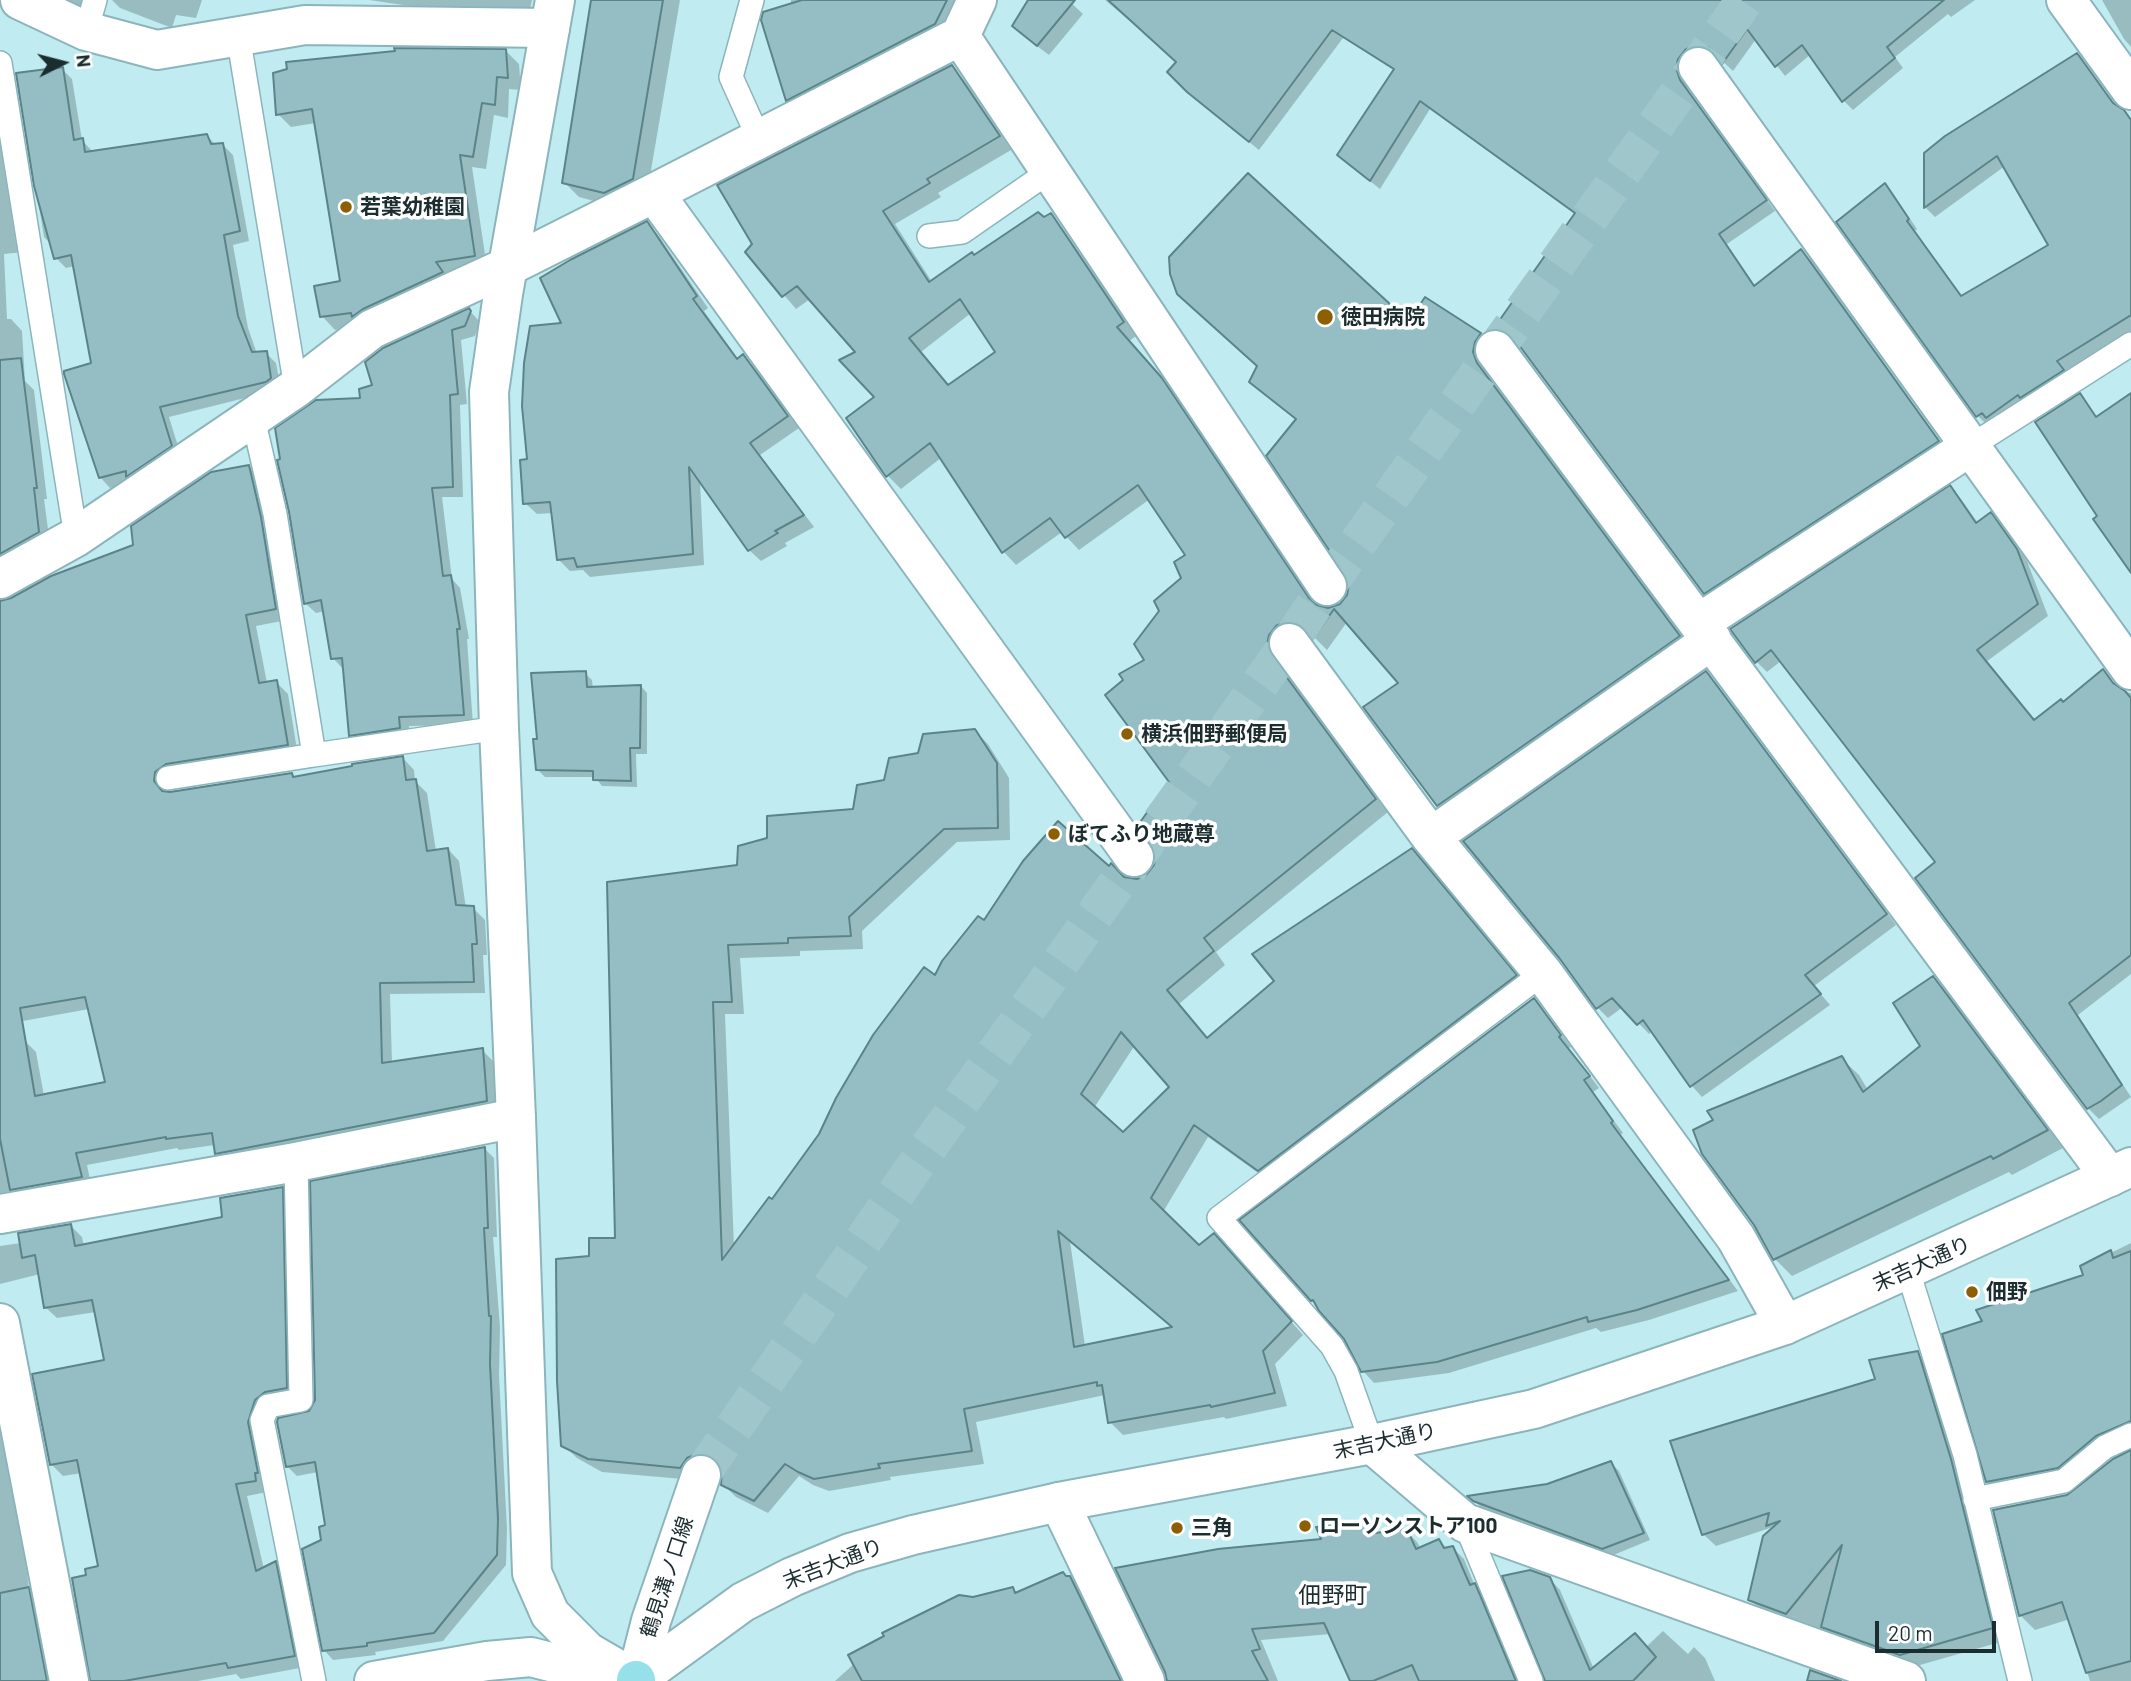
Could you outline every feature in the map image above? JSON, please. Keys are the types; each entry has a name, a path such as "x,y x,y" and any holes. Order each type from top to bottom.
{"street":[{"path":"20,0 90,16 157,50 305,25 552,14 489,392 499,728 532,1573 550,1614 588,1652 636,1681"},
{"path":"0,579 76,537 296,388 372,329 509,266 654,194 960,36 977,0"},
{"path":"2066,0 2131,90"},
{"path":"960,36 1327,586"},
{"path":"1698,67 1971,446 2124,647"},
{"path":"654,194 1134,856"},
{"path":"1495,349 1705,632 2121,1172"},
{"path":"1431,837 1705,632 1971,446"},
{"path":"1289,643 1431,837 1544,973 1736,1238 1785,1325"},
{"path":"0,1214 296,1162 516,1118"},
{"name":"末吉大通り","path":"636,1681 743,1602 850,1553 914,1535 1059,1502 1372,1444 1534,1409 1785,1325 2121,1172"},
{"path":"0,1323 69,1681"},
{"path":"1372,1444 1465,1523 1906,1681"},
{"name":"鶴見溝ノ口線","path":"636,1681 651,1621 701,1475"},
{"path":"1059,1502 1145,1681"},
{"path":"374,1681 487,1661 531,1657 562,1665 597,1681"}],"lane":[{"path":"752,0 731,77 759,139"},
{"path":"238,35 296,388"},
{"path":"0,63 76,537"},
{"path":"929,236 962,232 1049,170"},
{"path":"1971,446 2131,344"},
{"path":"253,418 275,514 314,755"},
{"path":"168,778 499,728"},
{"path":"1372,1444 1346,1371 1332,1346 1219,1218 1544,973"},
{"path":"296,1162 301,1400 268,1406 262,1420 314,1681"},
{"path":"1908,1271 1965,1455 2020,1681"},
{"path":"1975,1499 2064,1480 2105,1447 2131,1435"},
{"path":"1465,1523 1531,1681"}],"building":[{"path":"591,0 663,0 633,179 604,193 562,183"},
{"path":"802,0 947,0 935,24 786,101 761,20 763,12"},
{"path":"1028,0 1075,0 1037,46 1012,26"},
{"path":"1108,0 1944,0 1887,47 1895,58 1842,102 1802,45 1775,67 1747,29 1722,64 1708,47 1695,45 1685,50 1678,59 1676,68 1680,80 1767,200 1719,234 1754,286 1801,249 1939,441 1704,594 1513,337 1504,330 1494,328 1575,213 1420,101 1370,181 1337,155 1394,69 1332,30 1249,142 1187,92 1167,72 1176,62"},
{"path":"394,48 506,49 508,78 497,77 495,105 482,103 473,157 460,155 475,256 436,262 443,272 363,309 352,317 351,313 320,317 314,286 340,281 312,109 276,115 273,73 287,69 286,62 395,51"},
{"path":"2077,53 2113,103 2124,110 2131,120 2131,315 2057,361 2064,370 2020,398 2018,395 1986,418 1982,413 1976,417 1836,222 1885,183 1909,219 1907,221 1961,296 2048,245 1997,156 1924,208 1924,153 1945,136"},
{"path":"952,65 1000,136 927,179 930,183 883,211 929,282 1038,212 1044,217 1051,213 1124,322 1117,327 1162,378 1309,598 1317,605 1328,608 1340,604 1347,595 1349,584 1345,574 1266,456 1296,419 1249,382 1257,366 1177,294 1170,274 1169,257 1248,173 1410,320 1425,297 1481,333 1473,352 1477,363 1680,636 1437,806 1363,707 1398,683 1334,609 1313,639 1297,623 1286,621 1276,626 1269,635 1267,645 1271,656 1376,799 1204,938 1214,951 1167,990 1207,1038 1274,981 1252,954 1412,848 1517,975 1258,1171 1194,1125 1151,1198 1199,1245 1214,1233 1292,1321 1263,1351 1275,1393 1211,1407 1210,1405 1108,1423 1102,1385 1097,1386 1097,1382 964,1409 972,1451 878,1464 880,1468 814,1479 785,1464 754,1501 721,1485 722,1470 717,1460 707,1454 696,1454 687,1458 680,1468 588,1459 561,1446 557,1381 556,1259 589,1256 589,1238 615,1238 607,882 737,865 738,846 767,838 767,816 853,809 857,785 884,780 889,758 918,753 923,734 975,729 997,763 998,828 944,829 849,917 851,936 788,938 788,943 728,945 732,1002 713,1002 722,1260 769,1197 772,1199 819,1134 836,1098 873,1035 924,967 935,975 942,961 978,916 984,920 1023,861 1058,821 1109,866 1111,863 1124,877 1137,879 1147,874 1154,865 1156,855 1152,844 1138,825 1169,782 1105,695 1123,680 1119,674 1144,660 1134,644 1159,611 1154,601 1181,578 1174,562 1185,555 1138,485 1065,538 1050,518 1002,553 930,443 886,477 846,418 874,397 839,360 855,352 797,286 782,297 745,252 752,244 717,185","holes":["960,299 995,352 948,385 909,338","1121,1032 1169,1087 1123,1132 1081,1094","1058,1231 1172,1327 1074,1347"]},
{"path":"63,67 74,140 83,138 85,152 207,134 211,144 223,143 240,231 224,235 238,316 252,352 267,351 271,378 266,382 160,407 172,446 126,477 126,471 99,478 64,374 64,371 91,363 71,255 54,259 34,186 16,73"},
{"path":"647,221 697,296 693,299 737,359 743,354 788,416 750,443 804,515 775,531 778,533 748,551 689,467 693,554 577,567 574,558 557,560 550,502 523,504 520,460 527,459 522,406 524,363 530,326 561,323 540,278"},
{"path":"469,308 471,311 465,326 452,330 458,394 450,395 453,487 432,488 443,576 451,575 460,629 457,629 464,715 399,717 400,728 349,736 342,658 331,659 321,600 304,604 289,512 277,460 280,459 275,428 316,400 360,398 359,389 372,385 365,362 383,348"},
{"path":"21,358 37,488 34,488 39,532 0,554 0,360"},
{"path":"2080,393 2096,417 2131,393 2131,573 2093,519 2097,516 2035,422"},
{"path":"249,465 261,517 276,609 246,615 259,683 277,680 288,745 166,764 155,772 154,781 162,791 170,792 292,773 293,777 403,756 406,780 416,779 427,851 448,848 456,905 474,906 477,944 472,944 474,982 380,983 382,1063 483,1048 487,1101 215,1154 212,1133 166,1137 76,1153 82,1177 10,1190 0,1139 0,601 11,598 51,576 133,545 131,526 211,472","holes":["85,997 105,1082 35,1096 20,1008"]},
{"path":"1950,485 1976,523 1991,512 2017,549 2038,604 1977,650 2034,720 2061,699 2063,702 2103,669 2113,683 2131,698 2131,955 2069,1003 2122,1085 2087,1109 1915,878 1935,862 1771,650 1755,663 1730,629"},
{"path":"586,671 587,687 641,685 640,748 630,748 631,781 593,780 593,771 536,770 533,739 537,739 531,673"},
{"path":"1706,671 1887,914 1805,975 1821,994 1690,1087 1643,1020 1637,1025 1612,998 1596,1009 1560,959 1463,841"},
{"path":"1933,976 2048,1130 1993,1159 1991,1156 1773,1260 1754,1225 1702,1154 1693,1130 1713,1120 1707,1111 1842,1056 1863,1092 1920,1046 1893,1003"},
{"path":"1534,998 1561,1035 1559,1037 1590,1076 1584,1080 1613,1121 1611,1123 1729,1280 1637,1310 1588,1322 1587,1317 1437,1362 1361,1372 1344,1339 1319,1311 1313,1300 1311,1301 1239,1220"},
{"path":"485,1147 488,1228 484,1228 491,1316 490,1364 498,1519 497,1555 434,1633 367,1643 367,1646 322,1651 302,1549 321,1540 319,1527 325,1525 315,1462 286,1467 277,1422 278,1418 309,1411 315,1400 310,1181"},
{"path":"283,1187 287,1388 265,1392 255,1400 248,1422 258,1473 255,1473 256,1481 236,1484 256,1571 276,1561 295,1656 228,1668 226,1663 124,1681 90,1681 72,1578 86,1575 85,1569 98,1566 77,1460 50,1465 32,1374 104,1360 92,1300 44,1308 35,1255 22,1258 18,1233 71,1224 75,1246 222,1217 220,1198"},
{"path":"2111,1250 2113,1258 2131,1251 2131,1421 2096,1436 2058,1468 1986,1482 1942,1334 1982,1321 1976,1310 2083,1275 2080,1266"},
{"path":"1918,1351 1951,1459 1993,1628 1900,1655 1821,1627 1842,1545 1786,1614 1748,1600 1763,1536 1780,1521 1766,1526 1769,1513 1702,1535 1670,1441 1875,1379 1869,1360"},
{"path":"2131,1450 2131,1661 2086,1673 2062,1602 2019,1616 1993,1510 2067,1495 2113,1459"},
{"path":"1611,1461 1644,1533 1602,1549 1473,1501 1467,1496 1547,1484"},
{"path":"1370,1522 1375,1533 1407,1529 1416,1549 1439,1539 1444,1548 1453,1546 1470,1585 1475,1583 1516,1681 1419,1681 1412,1665 1373,1681 1350,1681 1324,1623 1252,1629 1260,1649 1252,1651 1268,1681 1167,1681 1115,1568 1218,1549 1321,1539 1316,1527"},
{"path":"1530,1570 1550,1577 1590,1670 1635,1633 1656,1657 1633,1681 1545,1681 1502,1576"},
{"path":"1063,1572 1070,1576 1121,1681 862,1681 848,1655 884,1636 882,1633 959,1595 973,1597 1013,1587 1015,1593"},
{"path":"29,1587 47,1681 0,1681 0,1593"},
{"path":"1810,1670 1841,1681 1807,1681"}],"tunnel":[{"path":"701,1475 917,1163 1745,0"}],"place":[{"name":"若葉幼稚園","path":"346,207"},
{"name":"徳田病院","path":"1325,317"},
{"name":"横浜佃野郵便局","path":"1127,734"},
{"name":"ぼてふり地蔵尊","path":"1054,834"},
{"name":"佃野","path":"1972,1292"},
{"name":"ローソンストア100","path":"1305,1526"},
{"name":"三角","path":"1177,1528"}],"district":[{"name":"佃野町","path":"1333,1595"}]}
